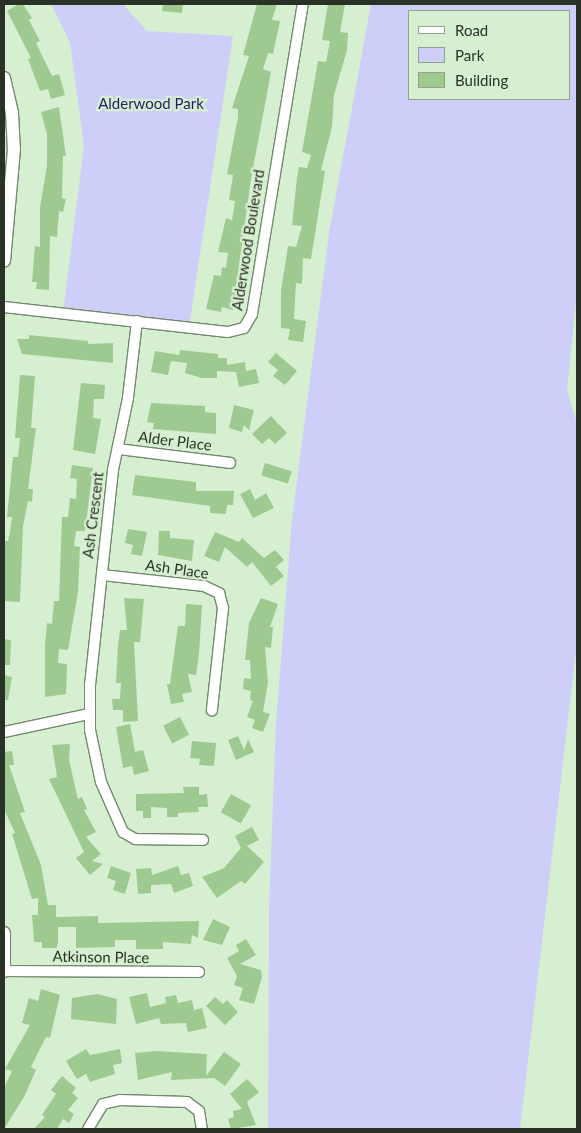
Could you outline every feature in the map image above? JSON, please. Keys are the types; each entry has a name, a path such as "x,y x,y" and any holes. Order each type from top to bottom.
{"street":[{"name":"Alderwood Boulevard","path":"4,307 232,332 250,322 303,4"},
{"path":"4,78 12,113 14,148 4,261"},
{"name":"Ash Crescent","path":"137,321 102,575 89,714 98,772 123,832 135,839 203,840"},
{"name":"Alder Place","path":"118,449 230,463"},
{"name":"Ash Place","path":"102,575 204,586 219,593 223,608 212,710"},
{"path":"4,732 89,714"},
{"path":"4,933 4,971"},
{"name":"Atkinson Place","path":"4,971 199,972"},
{"path":"88,1129 103,1104 120,1100 187,1102 199,1111 202,1129"}],"green space":[{"name":"Alderwood Park","path":"51,4 123,4 147,31 233,36 189,327 63,313 84,146 70,43"},
{"path":"371,4 577,4 577,291 567,390 577,423 577,643 520,1129 268,1129 269,906 276,723 292,519 329,233"}],"building":[{"path":"19,4 23,4 32,18 29,20 40,41 36,43 52,76 59,74 65,95 51,99 48,89 40,91 28,59 31,58 7,11"},
{"path":"163,4 183,4 182,13 162,11"},
{"path":"257,4 277,4 272,20 280,21 273,54 268,53 263,69 271,72 251,179 233,310 222,307 221,312 206,309 214,275 221,276 222,267 226,268 228,253 218,252 226,218 232,220 235,201 229,200 233,175 227,174 238,117 238,109 232,108 249,56 243,55"},
{"path":"328,4 345,4 340,32 348,33 347,50 334,95 332,127 321,170 325,171 311,259 303,258 302,284 296,283 294,319 306,321 303,342 288,340 290,329 281,328 281,291 288,246 296,247 302,226 292,225 297,178 299,167 307,168 311,155 302,152 318,61 326,62 330,41 322,40"},
{"path":"59,107 66,156 63,156 62,198 66,199 63,212 59,211 57,237 50,236 49,290 36,289 37,282 32,282 35,246 40,247 40,207 47,165 47,134 41,112"},
{"path":"29,335 88,341 88,344 113,343 113,363 22,354 17,339 29,339"},
{"path":"180,350 218,354 218,358 227,358 227,365 245,362 246,371 256,369 259,383 239,387 236,372 217,371 217,378 202,378 185,373 187,363 171,361 168,375 151,372 155,351 179,355"},
{"path":"276,353 297,371 285,385 273,376 278,370 268,362"},
{"path":"20,375 35,376 31,428 36,428 28,489 33,489 32,502 28,501 23,526 20,602 4,601 4,541 8,541 10,532 12,517 7,517 13,457 18,457 20,438 15,438"},
{"path":"81,383 105,385 104,399 94,399 93,418 101,419 95,454 73,450"},
{"path":"151,403 205,406 205,412 216,413 216,434 153,429 154,423 147,422"},
{"path":"234,405 254,410 249,430 244,425 242,432 229,428"},
{"path":"271,416 287,433 275,444 269,438 262,444 252,434"},
{"path":"265,463 292,471 288,484 261,475"},
{"path":"72,465 93,468 85,531 76,531 74,546 80,547 78,592 68,650 59,649 58,663 67,664 66,694 45,697 47,623 52,624 54,601 59,601 62,517 68,517 70,498 76,499 77,479 70,478"},
{"path":"135,475 196,482 196,491 234,491 233,505 227,505 226,514 210,513 210,506 132,495"},
{"path":"250,489 255,500 266,493 274,508 253,518 240,494"},
{"path":"128,529 147,532 142,556 131,554 133,545 125,543"},
{"path":"159,531 170,531 170,538 194,540 192,561 158,555"},
{"path":"215,532 239,542 242,538 264,558 275,550 284,560 276,567 284,576 271,586 252,562 247,567 225,547 219,562 204,556"},
{"path":"124,598 144,599 140,642 134,642 138,721 123,722 123,710 113,710 112,699 120,699 121,683 116,683 120,630 127,630"},
{"path":"261,598 278,604 270,627 273,627 271,648 265,647 268,682 263,712 270,714 263,732 252,728 255,720 247,717 253,701 250,700 251,691 243,689 244,678 251,679 250,660 245,660 249,623"},
{"path":"186,604 202,605 196,675 188,674 192,692 182,694 184,702 171,704 167,684 170,684 178,626 185,626"},
{"path":"4,639 11,640 10,665 4,665"},
{"path":"4,675 12,677 8,700 4,700"},
{"path":"180,717 189,735 172,743 163,726"},
{"path":"130,724 135,752 143,750 149,771 134,775 132,766 123,768 116,727"},
{"path":"238,736 244,750 248,739 254,752 236,760 228,740"},
{"path":"192,741 216,743 214,766 199,765 200,759 190,758"},
{"path":"70,744 69,760 78,799 82,797 87,809 84,810 96,832 86,837 101,854 92,861 103,864 90,875 76,858 84,852 49,779 57,777 52,745"},
{"path":"12,751 14,765 9,765 25,812 20,813 41,865 48,905 56,905 56,917 98,916 98,923 199,921 198,938 192,935 191,944 163,942 163,949 136,949 136,940 115,940 115,947 76,948 76,927 58,927 58,948 42,948 42,942 34,942 32,915 38,915 38,898 32,899 12,834 15,833 4,809 4,752"},
{"path":"183,787 199,787 199,795 207,794 208,807 198,807 199,812 178,813 178,817 167,817 167,808 151,807 151,818 143,818 143,811 136,811 136,794 184,793"},
{"path":"231,794 251,805 241,824 221,812"},
{"path":"252,827 259,840 247,846 264,862 245,884 241,881 217,898 202,877 224,868 241,848 235,836"},
{"path":"111,866 131,873 125,894 113,890 116,881 107,878"},
{"path":"178,866 181,875 189,873 193,886 174,893 171,884 151,885 151,893 138,894 136,869 151,868 152,875"},
{"path":"213,919 230,927 222,945 203,940"},
{"path":"246,939 256,955 240,964 261,970 262,977 254,1004 239,1000 243,988 234,985 237,976 227,958 239,951 236,945"},
{"path":"41,989 60,995 50,1038 46,1037 31,1067 36,1070 24,1097 4,1129 4,1088 12,1071 5,1069 30,1025 22,1023 29,998 38,1001"},
{"path":"147,993 150,1007 166,1003 165,997 176,995 178,1003 192,1000 194,1010 202,1008 207,1028 188,1032 186,1023 161,1024 159,1018 136,1024 129,997"},
{"path":"97,994 117,999 116,1024 71,1019 72,998"},
{"path":"215,997 223,1004 227,1000 238,1012 225,1025 206,1006"},
{"path":"86,1049 90,1055 120,1049 122,1063 113,1065 115,1074 90,1082 86,1074 77,1079 66,1061"},
{"path":"156,1051 207,1054 206,1076 224,1052 241,1064 225,1086 214,1078 171,1080 172,1072 138,1080 135,1053"},
{"path":"62,1076 76,1088 72,1093 78,1098 68,1110 74,1114 69,1123 63,1119 57,1129 34,1129 45,1117 42,1115 56,1094 51,1090"},
{"path":"247,1079 259,1092 247,1102 256,1125 231,1129 228,1119 234,1117 233,1111 242,1109 230,1094"}]}
